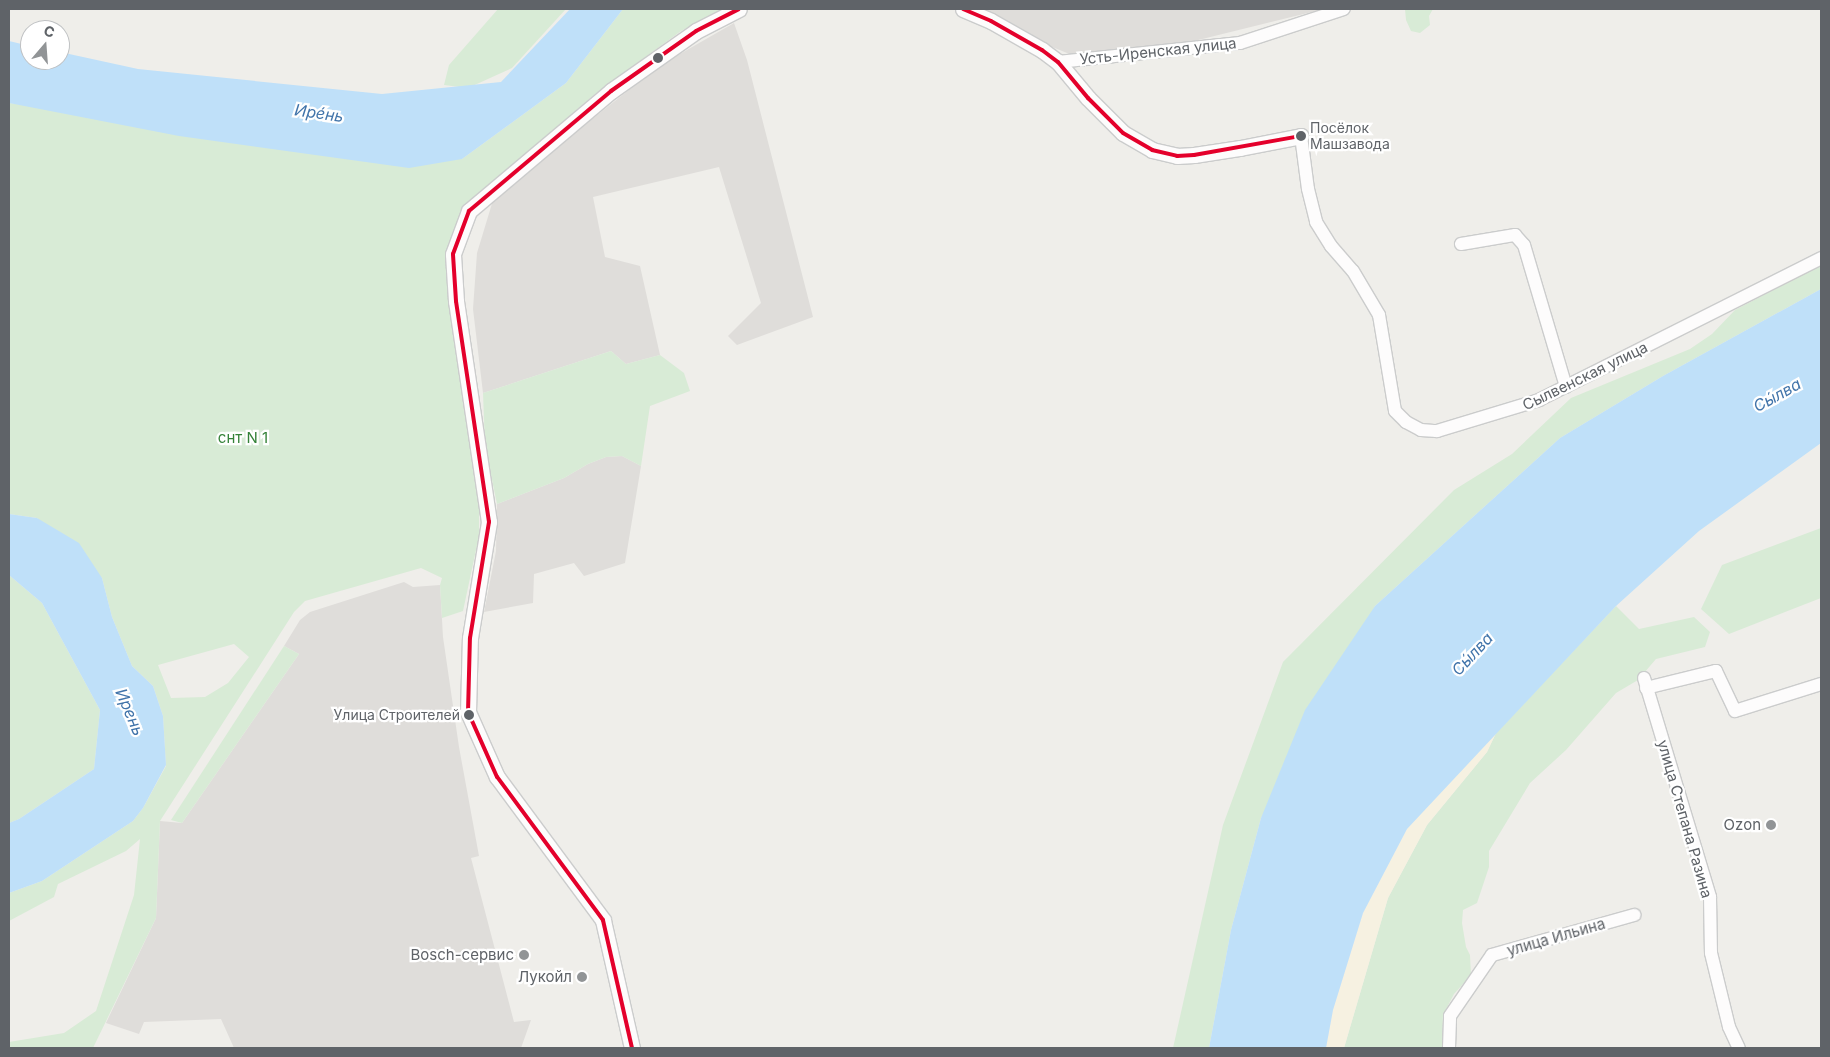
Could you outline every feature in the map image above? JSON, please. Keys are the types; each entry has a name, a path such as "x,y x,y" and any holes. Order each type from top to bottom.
{"street":[{"path":"632,1048 603,920 496,777 468,712 470,638 489,522 456,301 453,254 469,211 611,91 696,31 739,9"},
{"path":"963,9 1020,36 1058,62 1088,98 1123,133 1152,150 1178,156 1240,148 1301,136"},
{"name":"Усть-Иренская улица","path":"1058,62 1240,43 1344,9"},
{"name":"Сылвенская улица","path":"1301,136 1308,190 1316,222 1331,246 1353,271 1379,315 1393,404 1399,416 1422,430 1438,431 1521,407 1566,387 1821,258"},
{"path":"1461,244 1516,235 1524,245 1566,387"},
{"name":"улица Степана Разина","path":"1739,1048 1730,1027 1711,953 1710,898 1645,683 1716,670 1735,711 1821,684"},
{"name":"улица Ильина","path":"1449,1048 1450,1016 1492,955 1634,915"}],"shaded area":[{"path":"983,9 1324,9 1182,44 1072,55 1040,42"},
{"path":"734,23 747,60 813,317 737,345 728,336 761,303 719,167 593,197 605,257 640,266 660,355 626,364 611,351 483,393 473,309 477,253 494,197 659,66"},
{"path":"622,456 641,466 625,563 584,576 574,563 534,574 533,603 484,612 496,551 497,504 564,478 588,464 606,457"},
{"path":"404,582 413,587 440,585 443,637 459,747 479,856 471,858 514,1022 531,1020 521,1048 234,1048 221,1019 144,1022 139,1034 106,1023 156,918 160,821 182,823 299,654 284,646 300,620 310,612"}],"green space":[{"path":"498,9 566,9 512,68 468,88 444,85 449,65"},
{"name":"снт N 1","path":"623,9 722,9 681,31 595,94 511,166 460,213 448,250 479,498 479,536 463,611 442,618 440,585 442,578 421,568 305,601 294,612 160,821 156,918 93,1048 9,1048 9,1042 64,1033 96,1011 134,895 140,839 126,851 58,884 54,897 9,921 9,893 42,881 133,821 143,808 166,766 163,716 153,686 132,666 112,617 102,578 37,518 9,514 9,103 462,159 566,83","holes":["234,644 249,657 228,683 205,697 171,698 158,665"]},
{"path":"1405,9 1433,9 1429,16 1430,25 1420,33 1411,31 1406,20"},
{"path":"1821,265 1821,289 1663,376 1560,438 1375,606 1261,818 1231,930 1209,1048 1173,1048 1223,825 1283,662 1454,490 1512,454 1571,398 1690,349 1712,334 1735,310"},
{"path":"611,351 626,364 660,355 684,373 690,391 650,406 641,466 622,456 606,457 588,464 564,478 497,504 485,446 483,393"},
{"path":"1821,528 1821,598 1729,634 1701,609 1722,565"},
{"path":"9,575 42,603 100,710 94,769 19,819 9,823"},
{"path":"1616,606 1639,629 1694,617 1710,632 1705,647 1656,659 1638,680 1616,693 1566,750 1530,783 1489,851 1489,867 1477,903 1463,910 1462,923 1466,947 1470,955 1471,975 1454,994 1443,1015 1442,1048 1344,1048 1388,898 1427,825 1487,752 1496,733"},
{"path":"284,646 299,654 182,823 171,820"}],"sand":[{"path":"1496,733 1487,752 1427,825 1388,898 1344,1048 1326,1048 1333,1010 1363,913 1407,829"}],"water":[{"name":"Ире́нь","path":"570,9 623,9 566,83 462,159 409,168 179,136 9,103 9,41 20,44 20,70 70,70 70,54 138,69 382,94 501,82"},
{"name":"Сы́лва","path":"1821,289 1821,443 1699,531 1616,606 1407,829 1363,913 1333,1010 1326,1048 1209,1048 1231,930 1261,818 1305,710 1375,606 1560,438 1663,376"},
{"name":"Ирень","path":"9,514 37,518 79,543 102,578 112,617 132,666 153,686 163,716 166,765 143,808 133,821 42,881 9,893 9,823 19,819 94,769 100,710 42,603 9,575"}],"transit line":[{"name":"1","path":"632,1048 603,920 497,777 468,712 470,638 489,522 456,301 453,254 469,211 611,91 696,31 739,9"},
{"name":"1","path":"963,9 991,21 1042,50 1058,62 1088,98 1123,133 1152,150 1177,156 1194,155 1301,136"}],"place":[{"name":"Посёлок Машзавода","path":"1301,136"},
{"name":"Улица Строителей","path":"469,715"},
{"name":"Ozon","path":"1771,825"},
{"name":"Bosch-сервис","path":"524,955"},
{"name":"Лукойл","path":"582,977"}]}
